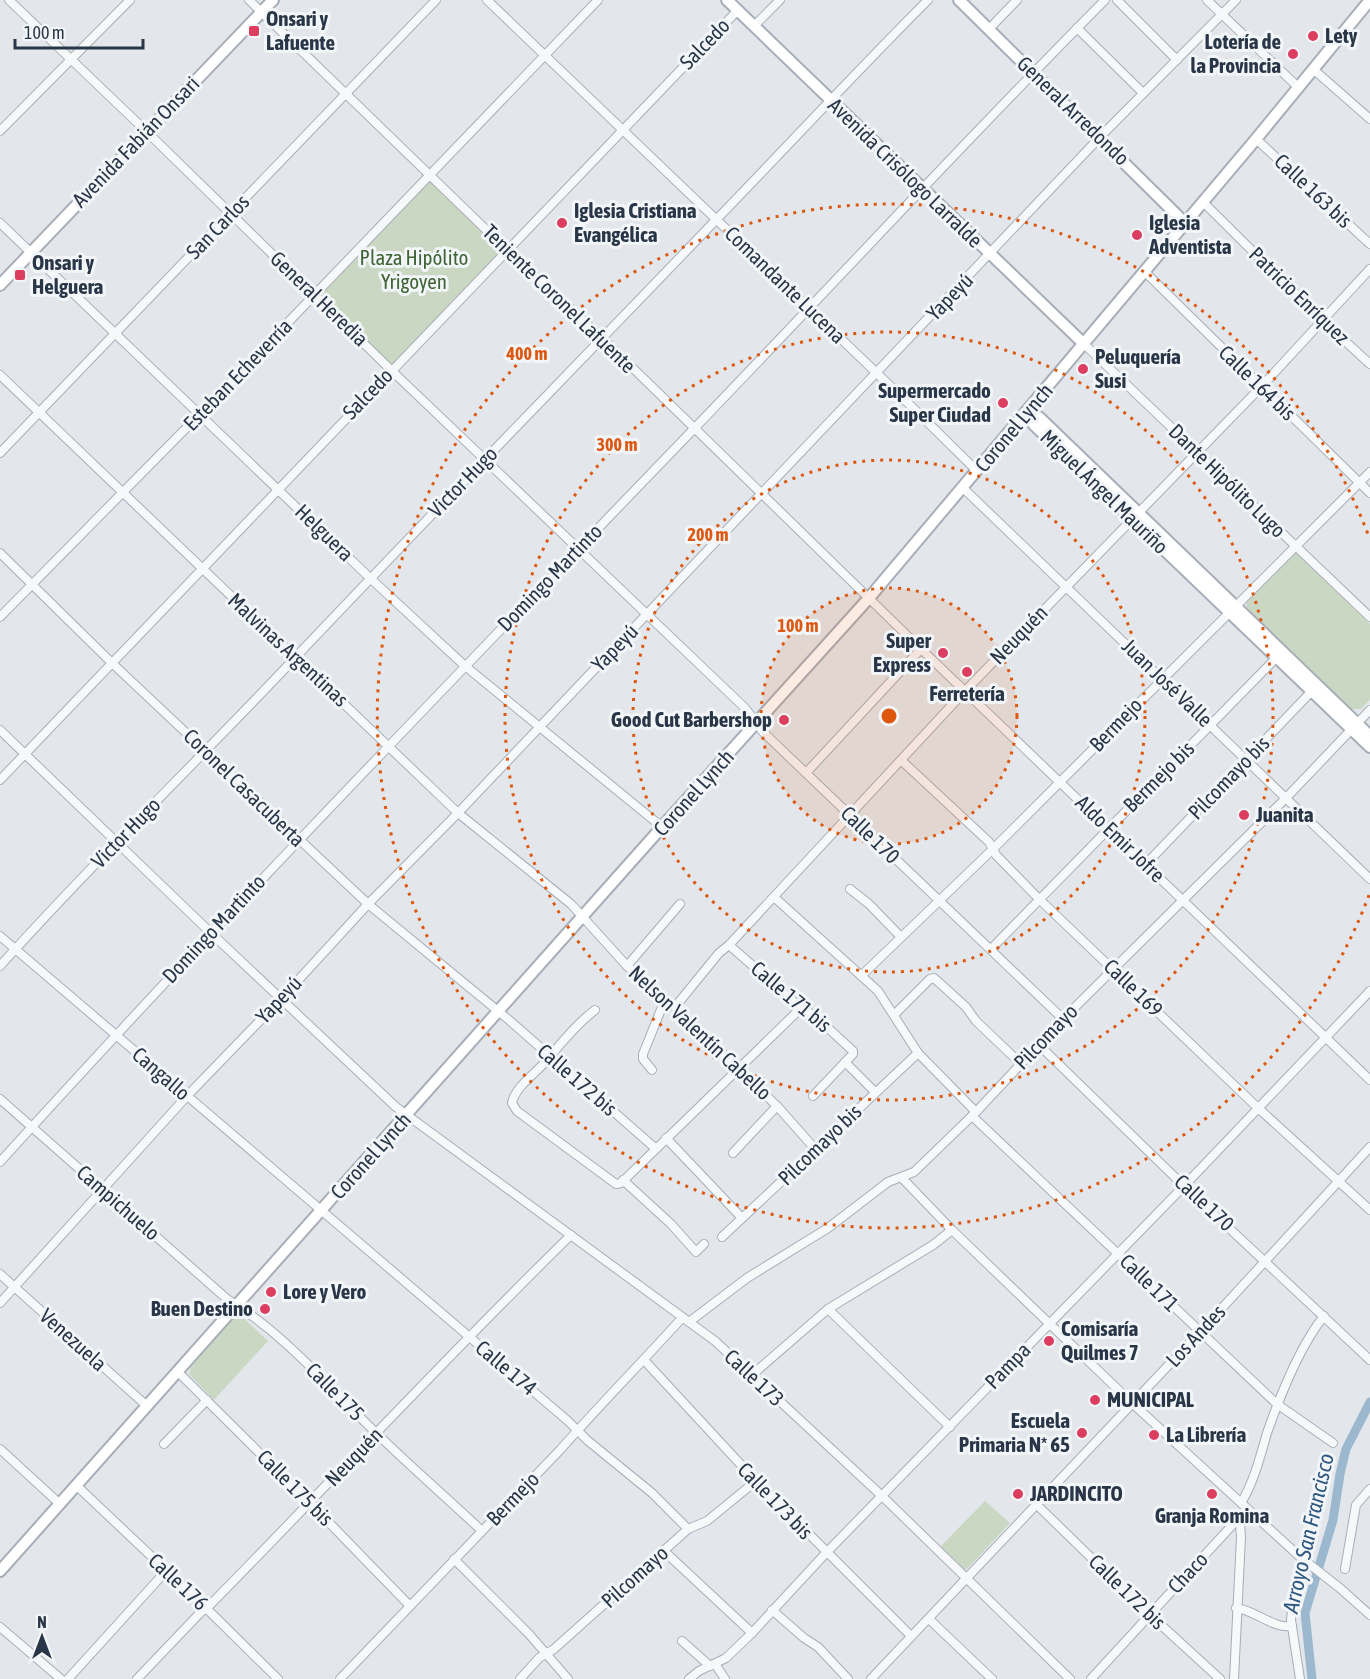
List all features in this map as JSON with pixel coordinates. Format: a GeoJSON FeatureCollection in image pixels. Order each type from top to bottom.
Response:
{"type":"FeatureCollection","features":[{"type":"Feature","properties":{"kind":"main road","name":"Avenida Fabián Onsari"},"geometry":{"type":"LineString","coordinates":[[0,285],[273,0]]}},
{"type":"Feature","properties":{"kind":"main road","name":"Avenida Crisólogo Larralde"},"geometry":{"type":"LineString","coordinates":[[727,0],[1084,344]]}},
{"type":"Feature","properties":{"kind":"main road","name":"General Arredondo"},"geometry":{"type":"LineString","coordinates":[[959,0],[1185,223]]}},
{"type":"Feature","properties":{"kind":"main road","name":"Coronel Lynch"},"geometry":{"type":"LineString","coordinates":[[0,1571],[322,1212],[662,827],[869,598],[1299,88],[1370,0]]}},
{"type":"Feature","properties":{"kind":"main road","name":"Miguel Ángel Mauriño"},"geometry":{"type":"LineString","coordinates":[[1027,411],[1034,425],[1135,515],[1355,727],[1370,747]]}},
{"type":"Feature","properties":{"kind":"main road","name":"Miguel Ángel Mauriño"},"geometry":{"type":"LineString","coordinates":[[1233,610],[1312,691],[1355,727],[1370,736]]}},
{"type":"Feature","properties":{"kind":"street","name":"General Heredia"},"geometry":{"type":"LineString","coordinates":[[9,0],[745,708],[757,724]]}},
{"type":"Feature","properties":{"kind":"street"},"geometry":{"type":"LineString","coordinates":[[0,131],[130,0]]}},
{"type":"Feature","properties":{"kind":"street","name":"Teniente Coronel Lafuente"},"geometry":{"type":"LineString","coordinates":[[249,0],[869,598]]}},
{"type":"Feature","properties":{"kind":"street","name":"San Carlos"},"geometry":{"type":"LineString","coordinates":[[0,453],[436,0]]}},
{"type":"Feature","properties":{"kind":"street","name":"Comandante Lucena"},"geometry":{"type":"LineString","coordinates":[[487,0],[977,471]]}},
{"type":"Feature","properties":{"kind":"street","name":"Esteban Echeverría"},"geometry":{"type":"LineString","coordinates":[[0,617],[199,415],[598,0]]}},
{"type":"Feature","properties":{"kind":"street","name":"Salcedo"},"geometry":{"type":"LineString","coordinates":[[754,26],[780,0]]}},
{"type":"Feature","properties":{"kind":"street","name":"Victor Hugo"},"geometry":{"type":"LineString","coordinates":[[0,966],[717,219],[829,99],[928,0]]}},
{"type":"Feature","properties":{"kind":"street"},"geometry":{"type":"LineString","coordinates":[[988,29],[1017,0]]}},
{"type":"Feature","properties":{"kind":"street","name":"Domingo Martinto"},"geometry":{"type":"LineString","coordinates":[[0,1162],[115,1034],[298,840],[1105,0]]}},
{"type":"Feature","properties":{"kind":"street"},"geometry":{"type":"LineString","coordinates":[[1117,0],[1177,60]]}},
{"type":"Feature","properties":{"kind":"street"},"geometry":{"type":"LineString","coordinates":[[1207,0],[1299,88]]}},
{"type":"Feature","properties":{"kind":"street","name":"Yapeyú"},"geometry":{"type":"LineString","coordinates":[[0,1303],[187,1096],[281,999],[368,904],[878,374],[1100,137],[1236,0]]}},
{"type":"Feature","properties":{"kind":"street","name":"Salcedo"},"geometry":{"type":"LineString","coordinates":[[0,780],[738,10]]}},
{"type":"Feature","properties":{"kind":"street"},"geometry":{"type":"LineString","coordinates":[[1077,28],[1143,93]]}},
{"type":"Feature","properties":{"kind":"street"},"geometry":{"type":"LineString","coordinates":[[1313,69],[1370,120]]}},
{"type":"Feature","properties":{"kind":"street","name":"Calle 163 bis"},"geometry":{"type":"LineString","coordinates":[[1256,139],[1370,244]]}},
{"type":"Feature","properties":{"kind":"street","name":"Patricio Enríquez"},"geometry":{"type":"LineString","coordinates":[[1203,202],[1322,320],[1370,364]]}},
{"type":"Feature","properties":{"kind":"street","name":"Helguera"},"geometry":{"type":"LineString","coordinates":[[0,224],[465,666],[662,827]]}},
{"type":"Feature","properties":{"kind":"street","name":"Neuquén"},"geometry":{"type":"LineString","coordinates":[[675,1007],[719,953],[729,945],[965,691],[1261,387],[1370,269]]}},
{"type":"Feature","properties":{"kind":"street","name":"Calle 164 bis"},"geometry":{"type":"LineString","coordinates":[[1144,272],[1370,493]]}},
{"type":"Feature","properties":{"kind":"street","name":"Dante Hipólito Lugo"},"geometry":{"type":"LineString","coordinates":[[1084,344],[1370,617]]}},
{"type":"Feature","properties":{"kind":"street","name":"Malvinas Argentinas"},"geometry":{"type":"LineString","coordinates":[[0,375],[458,813],[571,904],[583,917]]}},
{"type":"Feature","properties":{"kind":"street","name":"Bermejo"},"geometry":{"type":"LineString","coordinates":[[861,976],[1061,782],[1162,678],[1370,472]]}},
{"type":"Feature","properties":{"kind":"street","name":"Juan José Valle"},"geometry":{"type":"LineString","coordinates":[[963,488],[1370,879]]}},
{"type":"Feature","properties":{"kind":"street","name":"Coronel Casacuberta"},"geometry":{"type":"LineString","coordinates":[[0,554],[298,840],[368,904],[498,1012]]}},
{"type":"Feature","properties":{"kind":"street","name":"Aldo Emir Jofre"},"geometry":{"type":"LineString","coordinates":[[869,598],[1370,1080]]}},
{"type":"Feature","properties":{"kind":"street"},"geometry":{"type":"LineString","coordinates":[[806,772],[921,649]]}},
{"type":"Feature","properties":{"kind":"street","name":"Bermejo bis"},"geometry":{"type":"LineString","coordinates":[[991,949],[1277,657]]}},
{"type":"Feature","properties":{"kind":"street","name":"Pilcomayo bis"},"geometry":{"type":"LineString","coordinates":[[1146,864],[1312,691]]}},
{"type":"Feature","properties":{"kind":"street","name":"Pilcomayo"},"geometry":{"type":"LineString","coordinates":[[686,1320],[747,1278],[828,1228],[888,1182],[914,1172],[974,1114],[1063,1019],[1286,798],[1370,710]]}},
{"type":"Feature","properties":{"kind":"street","name":"Calle 170"},"geometry":{"type":"LineString","coordinates":[[757,724],[1063,1019]]}},
{"type":"Feature","properties":{"kind":"street","name":"Calle 173"},"geometry":{"type":"LineString","coordinates":[[0,730],[396,1107],[715,1341],[882,1496],[1070,1679]]}},
{"type":"Feature","properties":{"kind":"street","name":"Calle 169"},"geometry":{"type":"LineString","coordinates":[[901,760],[989,842],[996,855],[1039,899],[1257,1107],[1370,1210]]}},
{"type":"Feature","properties":{"kind":"street"},"geometry":{"type":"LineString","coordinates":[[850,889],[869,904],[901,937]]}},
{"type":"Feature","properties":{"kind":"street","name":"Calle 171"},"geometry":{"type":"LineString","coordinates":[[774,897],[878,991],[918,1053],[974,1114],[1277,1404],[1333,1443]]}},
{"type":"Feature","properties":{"kind":"street"},"geometry":{"type":"LineString","coordinates":[[627,966],[680,904]]}},
{"type":"Feature","properties":{"kind":"street","name":"Nelson Valentín Cabello"},"geometry":{"type":"LineString","coordinates":[[583,917],[627,966],[675,1007],[738,1068],[777,1106],[816,1150]]}},
{"type":"Feature","properties":{"kind":"street","name":"Cangallo"},"geometry":{"type":"LineString","coordinates":[[0,936],[322,1212]]}},
{"type":"Feature","properties":{"kind":"street","name":"Calle 171 bis"},"geometry":{"type":"LineString","coordinates":[[729,945],[853,1050],[845,1062]]}},
{"type":"Feature","properties":{"kind":"street"},"geometry":{"type":"LineString","coordinates":[[894,1015],[930,979],[934,978],[959,1000],[976,1021],[1021,1064]]}},
{"type":"Feature","properties":{"kind":"street","name":"Pampa"},"geometry":{"type":"LineString","coordinates":[[689,1679],[699,1671],[726,1658],[752,1633],[1370,991]]}},
{"type":"Feature","properties":{"kind":"street"},"geometry":{"type":"LineString","coordinates":[[652,1070],[643,1059],[643,1054],[666,1001]]}},
{"type":"Feature","properties":{"kind":"street"},"geometry":{"type":"LineString","coordinates":[[620,1182],[801,1008]]}},
{"type":"Feature","properties":{"kind":"street"},"geometry":{"type":"LineString","coordinates":[[595,1010],[582,1021],[516,1093],[512,1103],[517,1111],[620,1182],[671,1224],[696,1252],[704,1244]]}},
{"type":"Feature","properties":{"kind":"street","name":"Calle 172 bis"},"geometry":{"type":"LineString","coordinates":[[498,1012],[656,1148]]}},
{"type":"Feature","properties":{"kind":"street","name":"Calle 170"},"geometry":{"type":"LineString","coordinates":[[1039,1045],[1184,1186],[1370,1360]]}},
{"type":"Feature","properties":{"kind":"street","name":"Pilcomayo bis"},"geometry":{"type":"LineString","coordinates":[[722,1237],[918,1053]]}},
{"type":"Feature","properties":{"kind":"street"},"geometry":{"type":"LineString","coordinates":[[813,1096],[845,1062],[875,1092]]}},
{"type":"Feature","properties":{"kind":"street","name":"Campichuelo"},"geometry":{"type":"LineString","coordinates":[[0,1099],[227,1299],[237,1305]]}},
{"type":"Feature","properties":{"kind":"street"},"geometry":{"type":"LineString","coordinates":[[734,1153],[777,1106]]}},
{"type":"Feature","properties":{"kind":"street"},"geometry":{"type":"LineString","coordinates":[[666,1138],[742,1218]]}},
{"type":"Feature","properties":{"kind":"street","name":"Los Andes"},"geometry":{"type":"LineString","coordinates":[[871,1679],[1200,1332],[1370,1147]]}},
{"type":"Feature","properties":{"kind":"street"},"geometry":{"type":"LineString","coordinates":[[902,1178],[952,1230],[1132,1403],[1306,1562],[1370,1615]]}},
{"type":"Feature","properties":{"kind":"street","name":"Calle 174"},"geometry":{"type":"LineString","coordinates":[[322,1212],[652,1493],[688,1529]]}},
{"type":"Feature","properties":{"kind":"street"},"geometry":{"type":"LineString","coordinates":[[752,1375],[828,1309],[933,1245],[952,1230]]}},
{"type":"Feature","properties":{"kind":"street","name":"Neuquén"},"geometry":{"type":"LineString","coordinates":[[137,1679],[571,1235]]}},
{"type":"Feature","properties":{"kind":"street","name":"Venezuela"},"geometry":{"type":"LineString","coordinates":[[0,1274],[147,1406]]}},
{"type":"Feature","properties":{"kind":"street","name":"Calle 175"},"geometry":{"type":"LineString","coordinates":[[237,1305],[272,1331],[377,1434],[482,1531]]}},
{"type":"Feature","properties":{"kind":"street"},"geometry":{"type":"LineString","coordinates":[[828,1309],[950,1427]]}},
{"type":"Feature","properties":{"kind":"street"},"geometry":{"type":"LineString","coordinates":[[1241,1503],[1252,1481],[1277,1404],[1313,1329],[1324,1316]]}},
{"type":"Feature","properties":{"kind":"street","name":"Bermejo"},"geometry":{"type":"LineString","coordinates":[[340,1679],[644,1360],[686,1320]]}},
{"type":"Feature","properties":{"kind":"street","name":"Calle 173 bis"},"geometry":{"type":"LineString","coordinates":[[644,1360],[826,1554],[911,1636]]}},
{"type":"Feature","properties":{"kind":"street","name":"Calle 175 bis"},"geometry":{"type":"LineString","coordinates":[[178,1372],[410,1606]]}},
{"type":"Feature","properties":{"kind":"street"},"geometry":{"type":"LineString","coordinates":[[164,1444],[207,1400]]}},
{"type":"Feature","properties":{"kind":"street"},"geometry":{"type":"LineString","coordinates":[[0,1449],[60,1504]]}},
{"type":"Feature","properties":{"kind":"street","name":"Pilcomayo"},"geometry":{"type":"LineString","coordinates":[[520,1679],[544,1653],[554,1649],[688,1529],[707,1521],[756,1481]]}},
{"type":"Feature","properties":{"kind":"street","name":"Calle 176"},"geometry":{"type":"LineString","coordinates":[[76,1486],[278,1679]]}},
{"type":"Feature","properties":{"kind":"street"},"geometry":{"type":"LineString","coordinates":[[1346,1569],[1356,1505],[1370,1490]]}},
{"type":"Feature","properties":{"kind":"street","name":"Calle 172 bis"},"geometry":{"type":"LineString","coordinates":[[1036,1504],[1149,1614],[1220,1679]]}},
{"type":"Feature","properties":{"kind":"street","name":"Chaco"},"geometry":{"type":"LineString","coordinates":[[1091,1679],[1247,1509]]}},
{"type":"Feature","properties":{"kind":"street","name":"Chaco"},"geometry":{"type":"LineString","coordinates":[[1234,1679],[1241,1537],[1240,1524],[1237,1520]]}},
{"type":"Feature","properties":{"kind":"street"},"geometry":{"type":"LineString","coordinates":[[664,1551],[752,1633]]}},
{"type":"Feature","properties":{"kind":"street"},"geometry":{"type":"LineString","coordinates":[[454,1559],[529,1634],[568,1679]]}},
{"type":"Feature","properties":{"kind":"street"},"geometry":{"type":"LineString","coordinates":[[68,1679],[166,1571]]}},
{"type":"Feature","properties":{"kind":"street"},"geometry":{"type":"LineString","coordinates":[[1294,1588],[1292,1626],[1300,1679]]}},
{"type":"Feature","properties":{"kind":"street"},"geometry":{"type":"LineString","coordinates":[[1236,1608],[1250,1610],[1283,1626],[1292,1626]]}},
{"type":"Feature","properties":{"kind":"street"},"geometry":{"type":"LineString","coordinates":[[772,1610],[818,1647],[848,1679]]}},
{"type":"Feature","properties":{"kind":"street"},"geometry":{"type":"LineString","coordinates":[[928,1619],[992,1679]]}},
{"type":"Feature","properties":{"kind":"street"},"geometry":{"type":"LineString","coordinates":[[0,1626],[61,1679]]}},
{"type":"Feature","properties":{"kind":"street"},"geometry":{"type":"LineString","coordinates":[[682,1641],[713,1665],[725,1679]]}},
{"type":"Feature","properties":{"kind":"green space","name":"Plaza Hipólito Yrigoyen"},"geometry":{"type":"Polygon","coordinates":[[[430,175],[508,251],[391,370],[315,295],[430,175]]]}},
{"type":"Feature","properties":{"kind":"green space"},"geometry":{"type":"Polygon","coordinates":[[[1299,553],[1370,624],[1370,700],[1361,709],[1349,709],[1247,609],[1248,600],[1292,554],[1299,553]]]}},
{"type":"Feature","properties":{"kind":"green space"},"geometry":{"type":"Polygon","coordinates":[[[238,1313],[268,1341],[214,1400],[189,1374],[191,1367],[238,1313]]]}},
{"type":"Feature","properties":{"kind":"green space"},"geometry":{"type":"Polygon","coordinates":[[[985,1501],[1010,1523],[965,1571],[940,1547],[985,1501]]]}},
{"type":"Feature","properties":{"kind":"waterway","name":"Arroyo San Francisco"},"geometry":{"type":"LineString","coordinates":[[1312,1679],[1305,1613],[1333,1520],[1346,1449],[1370,1402]]}},
{"type":"Feature","properties":{"kind":"place","name":"Onsari y Lafuente"},"geometry":{"type":"Point","coordinates":[254,31]}},
{"type":"Feature","properties":{"kind":"place","name":"Lety"},"geometry":{"type":"Point","coordinates":[1313,36]}},
{"type":"Feature","properties":{"kind":"place","name":"Lotería de la Provincia"},"geometry":{"type":"Point","coordinates":[1293,54]}},
{"type":"Feature","properties":{"kind":"place","name":"Iglesia Cristiana Evangélica"},"geometry":{"type":"Point","coordinates":[562,223]}},
{"type":"Feature","properties":{"kind":"place","name":"Iglesia Adventista"},"geometry":{"type":"Point","coordinates":[1137,235]}},
{"type":"Feature","properties":{"kind":"place","name":"Onsari y Helguera"},"geometry":{"type":"Point","coordinates":[20,275]}},
{"type":"Feature","properties":{"kind":"place","name":"Peluquería Susi"},"geometry":{"type":"Point","coordinates":[1083,369]}},
{"type":"Feature","properties":{"kind":"place","name":"Supermercado Super Ciudad"},"geometry":{"type":"Point","coordinates":[1003,403]}},
{"type":"Feature","properties":{"kind":"place","name":"Super Express"},"geometry":{"type":"Point","coordinates":[943,653]}},
{"type":"Feature","properties":{"kind":"place","name":"Ferretería"},"geometry":{"type":"Point","coordinates":[967,672]}},
{"type":"Feature","properties":{"kind":"place","name":"Good Cut Barbershop"},"geometry":{"type":"Point","coordinates":[784,720]}},
{"type":"Feature","properties":{"kind":"place","name":"Juanita"},"geometry":{"type":"Point","coordinates":[1244,815]}},
{"type":"Feature","properties":{"kind":"place","name":"Lore y Vero"},"geometry":{"type":"Point","coordinates":[271,1292]}},
{"type":"Feature","properties":{"kind":"place","name":"Buen Destino"},"geometry":{"type":"Point","coordinates":[265,1309]}},
{"type":"Feature","properties":{"kind":"place","name":"Comisaría Quilmes 7"},"geometry":{"type":"Point","coordinates":[1049,1341]}},
{"type":"Feature","properties":{"kind":"place","name":"MUNICIPAL"},"geometry":{"type":"Point","coordinates":[1095,1400]}},
{"type":"Feature","properties":{"kind":"place","name":"Escuela Primaria N* 65"},"geometry":{"type":"Point","coordinates":[1082,1433]}},
{"type":"Feature","properties":{"kind":"place","name":"La Librería"},"geometry":{"type":"Point","coordinates":[1154,1435]}},
{"type":"Feature","properties":{"kind":"place","name":"JARDINCITO"},"geometry":{"type":"Point","coordinates":[1018,1494]}},
{"type":"Feature","properties":{"kind":"place","name":"Granja Romina"},"geometry":{"type":"Point","coordinates":[1212,1494]}}]}
